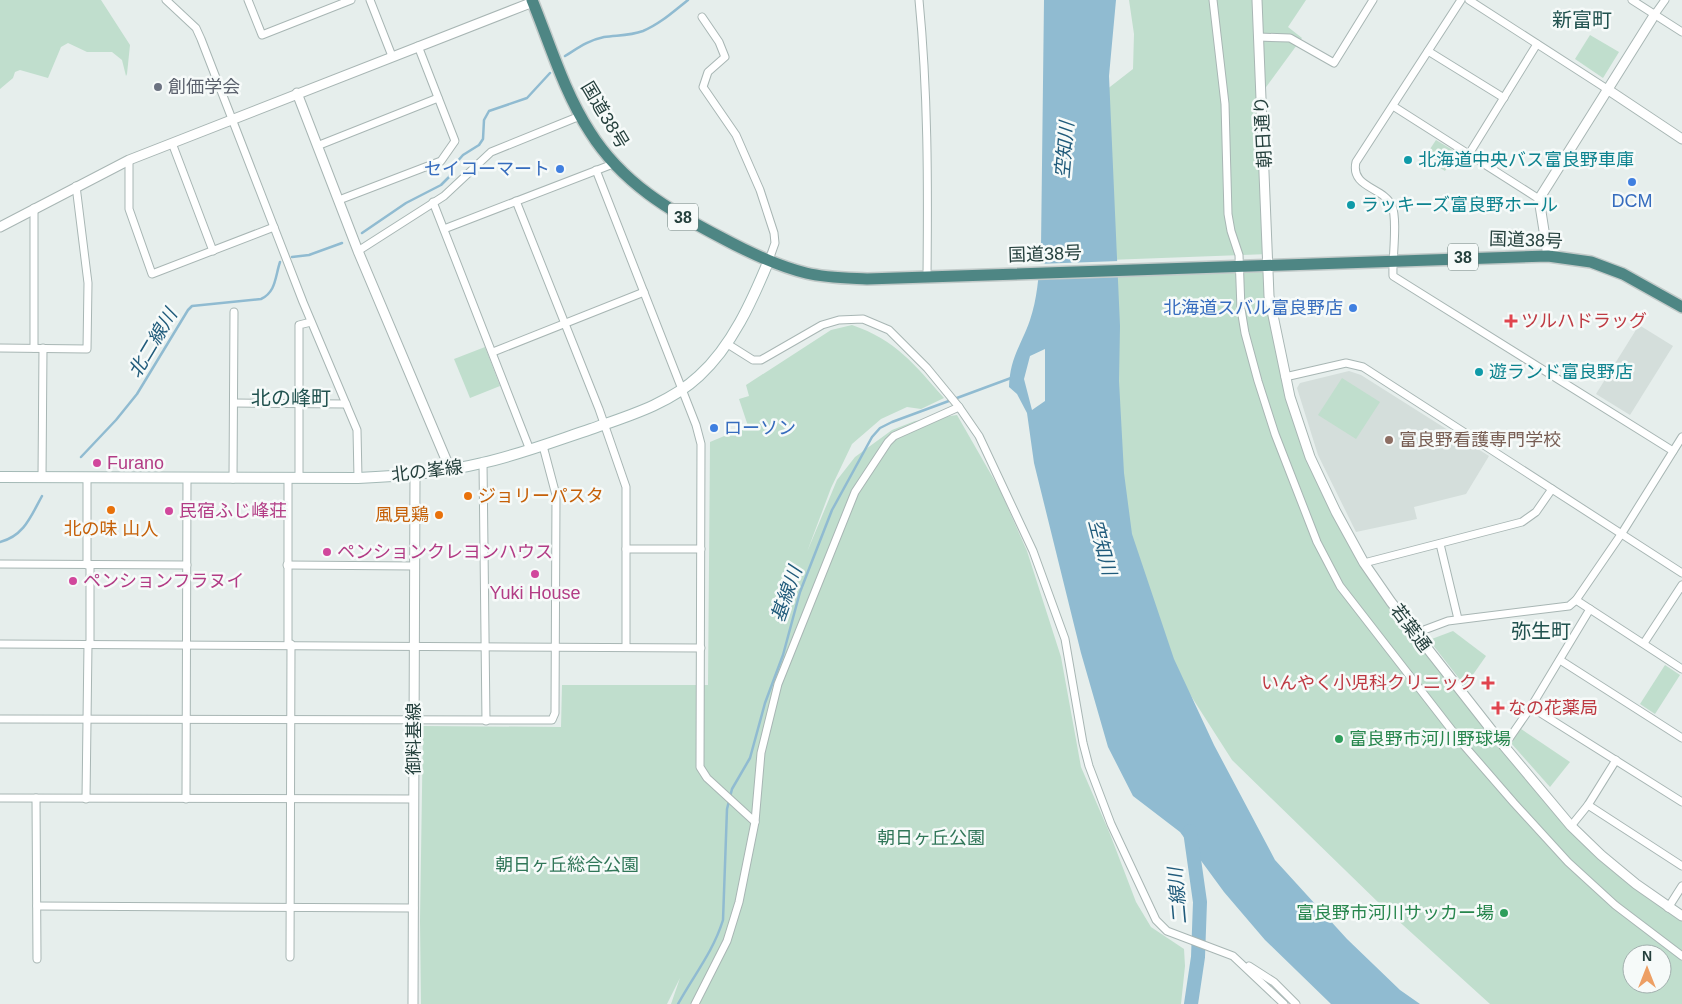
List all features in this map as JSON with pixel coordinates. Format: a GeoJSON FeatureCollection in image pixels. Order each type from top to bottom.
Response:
{"type":"FeatureCollection","features":[{"type":"Feature","properties":{"kind":"highway","name":"国道38号"},"geometry":{"type":"LineString","coordinates":[[532,1],[580,116],[613,164],[630,181],[668,208],[769,260],[806,273],[835,278],[867,279],[927,275],[1548,256],[1591,262],[1623,274],[1682,307]]}},
{"type":"Feature","properties":{"kind":"main road","name":"北の峯線"},"geometry":{"type":"LineString","coordinates":[[0,477],[358,478],[414,475],[450,470],[530,450],[604,425],[659,403],[682,389],[707,368],[726,343],[744,315],[769,260]]}},
{"type":"Feature","properties":{"kind":"street"},"geometry":{"type":"LineString","coordinates":[[166,0],[196,28],[311,322],[357,430],[358,478]]}},
{"type":"Feature","properties":{"kind":"street"},"geometry":{"type":"LineString","coordinates":[[248,0],[262,35],[351,0]]}},
{"type":"Feature","properties":{"kind":"street"},"geometry":{"type":"LineString","coordinates":[[370,0],[392,56]]}},
{"type":"Feature","properties":{"kind":"street"},"geometry":{"type":"LineString","coordinates":[[919,0],[927,98],[929,190],[927,275]]}},
{"type":"Feature","properties":{"kind":"street"},"geometry":{"type":"LineString","coordinates":[[1213,0],[1225,104],[1228,214],[1230,231],[1239,255],[1236,265],[1244,333],[1275,434],[1317,542],[1340,586],[1461,742],[1550,842],[1614,904],[1682,956]]}},
{"type":"Feature","properties":{"kind":"street","name":"朝日通り"},"geometry":{"type":"LineString","coordinates":[[1257,0],[1269,264]]}},
{"type":"Feature","properties":{"kind":"street"},"geometry":{"type":"LineString","coordinates":[[1258,36],[1290,38],[1334,63],[1372,0]]}},
{"type":"Feature","properties":{"kind":"street"},"geometry":{"type":"LineString","coordinates":[[1460,0],[1355,167],[1360,181],[1385,197],[1392,205],[1394,216],[1392,276],[1673,452]]}},
{"type":"Feature","properties":{"kind":"street"},"geometry":{"type":"LineString","coordinates":[[1469,0],[1607,88],[1682,139]]}},
{"type":"Feature","properties":{"kind":"street"},"geometry":{"type":"LineString","coordinates":[[1632,0],[1682,32]]}},
{"type":"Feature","properties":{"kind":"street"},"geometry":{"type":"LineString","coordinates":[[1548,256],[1539,199],[1664,0]]}},
{"type":"Feature","properties":{"kind":"street"},"geometry":{"type":"LineString","coordinates":[[0,227],[129,160],[532,1]]}},
{"type":"Feature","properties":{"kind":"street"},"geometry":{"type":"LineString","coordinates":[[702,17],[719,42],[725,57],[708,72],[703,87],[736,135],[760,190],[774,233],[775,243],[769,260]]}},
{"type":"Feature","properties":{"kind":"street"},"geometry":{"type":"LineString","coordinates":[[1469,154],[1538,44]]}},
{"type":"Feature","properties":{"kind":"street"},"geometry":{"type":"LineString","coordinates":[[339,200],[441,162],[455,141],[418,46]]}},
{"type":"Feature","properties":{"kind":"street"},"geometry":{"type":"LineString","coordinates":[[1428,51],[1504,98]]}},
{"type":"Feature","properties":{"kind":"street"},"geometry":{"type":"LineString","coordinates":[[297,93],[358,251],[450,470]]}},
{"type":"Feature","properties":{"kind":"street"},"geometry":{"type":"LineString","coordinates":[[317,146],[438,98]]}},
{"type":"Feature","properties":{"kind":"street"},"geometry":{"type":"LineString","coordinates":[[1393,106],[1539,199]]}},
{"type":"Feature","properties":{"kind":"street"},"geometry":{"type":"LineString","coordinates":[[358,251],[456,186],[491,152],[580,116]]}},
{"type":"Feature","properties":{"kind":"street"},"geometry":{"type":"LineString","coordinates":[[172,143],[213,251]]}},
{"type":"Feature","properties":{"kind":"street"},"geometry":{"type":"LineString","coordinates":[[129,160],[128,209],[152,274],[274,227]]}},
{"type":"Feature","properties":{"kind":"street"},"geometry":{"type":"LineString","coordinates":[[444,230],[613,164]]}},
{"type":"Feature","properties":{"kind":"street"},"geometry":{"type":"LineString","coordinates":[[596,170],[696,425],[701,444],[700,767],[707,778],[755,822]]}},
{"type":"Feature","properties":{"kind":"street"},"geometry":{"type":"LineString","coordinates":[[0,348],[87,349],[88,282],[76,186]]}},
{"type":"Feature","properties":{"kind":"street"},"geometry":{"type":"LineString","coordinates":[[433,202],[530,450]]}},
{"type":"Feature","properties":{"kind":"street"},"geometry":{"type":"LineString","coordinates":[[516,202],[566,323],[626,487],[626,647]]}},
{"type":"Feature","properties":{"kind":"street"},"geometry":{"type":"LineString","coordinates":[[34,208],[34,348]]}},
{"type":"Feature","properties":{"kind":"street","name":"若葉通"},"geometry":{"type":"LineString","coordinates":[[1269,264],[1269,296],[1272,319],[1285,376],[1310,457],[1336,512],[1364,563],[1436,661],[1571,826],[1601,855],[1668,908],[1682,916]]}},
{"type":"Feature","properties":{"kind":"street"},"geometry":{"type":"LineString","coordinates":[[493,352],[644,292]]}},
{"type":"Feature","properties":{"kind":"street"},"geometry":{"type":"LineString","coordinates":[[234,312],[234,478]]}},
{"type":"Feature","properties":{"kind":"street"},"geometry":{"type":"LineString","coordinates":[[726,343],[753,360],[761,360],[822,325],[839,320],[864,319],[889,330],[927,368],[979,436],[1033,550],[1065,639],[1083,743],[1112,824],[1156,920],[1167,931],[1233,956],[1244,964],[1284,1004]]}},
{"type":"Feature","properties":{"kind":"street"},"geometry":{"type":"LineString","coordinates":[[299,478],[300,325],[311,322]]}},
{"type":"Feature","properties":{"kind":"street"},"geometry":{"type":"LineString","coordinates":[[42,477],[44,348]]}},
{"type":"Feature","properties":{"kind":"street"},"geometry":{"type":"LineString","coordinates":[[1285,376],[1346,363],[1363,367],[1682,573]]}},
{"type":"Feature","properties":{"kind":"street"},"geometry":{"type":"LineString","coordinates":[[234,403],[346,404]]}},
{"type":"Feature","properties":{"kind":"street"},"geometry":{"type":"LineString","coordinates":[[695,1004],[726,941],[739,902],[755,822],[760,753],[778,684],[855,492],[894,436],[958,407]]}},
{"type":"Feature","properties":{"kind":"street"},"geometry":{"type":"LineString","coordinates":[[1416,633],[1458,619],[1569,606],[1576,600],[1622,533],[1682,437]]}},
{"type":"Feature","properties":{"kind":"street"},"geometry":{"type":"LineString","coordinates":[[0,719],[552,720],[555,713],[556,495],[543,446]]}},
{"type":"Feature","properties":{"kind":"street"},"geometry":{"type":"LineString","coordinates":[[483,463],[486,721]]}},
{"type":"Feature","properties":{"kind":"street","name":"御料基線"},"geometry":{"type":"LineString","coordinates":[[413,1004],[414,475]]}},
{"type":"Feature","properties":{"kind":"street"},"geometry":{"type":"LineString","coordinates":[[86,799],[86,719],[89,644],[87,478]]}},
{"type":"Feature","properties":{"kind":"street"},"geometry":{"type":"LineString","coordinates":[[186,799],[187,478]]}},
{"type":"Feature","properties":{"kind":"street"},"geometry":{"type":"LineString","coordinates":[[288,478],[290,957]]}},
{"type":"Feature","properties":{"kind":"street"},"geometry":{"type":"LineString","coordinates":[[1364,563],[1522,522],[1536,512],[1552,489]]}},
{"type":"Feature","properties":{"kind":"street"},"geometry":{"type":"LineString","coordinates":[[1440,544],[1458,619]]}},
{"type":"Feature","properties":{"kind":"street"},"geometry":{"type":"LineString","coordinates":[[626,549],[701,550]]}},
{"type":"Feature","properties":{"kind":"street"},"geometry":{"type":"LineString","coordinates":[[0,564],[186,565]]}},
{"type":"Feature","properties":{"kind":"street"},"geometry":{"type":"LineString","coordinates":[[288,565],[415,566]]}},
{"type":"Feature","properties":{"kind":"street"},"geometry":{"type":"LineString","coordinates":[[1644,644],[1682,585]]}},
{"type":"Feature","properties":{"kind":"street"},"geometry":{"type":"LineString","coordinates":[[1576,600],[1682,669]]}},
{"type":"Feature","properties":{"kind":"street"},"geometry":{"type":"LineString","coordinates":[[1504,746],[1531,707],[1590,609]]}},
{"type":"Feature","properties":{"kind":"street"},"geometry":{"type":"LineString","coordinates":[[0,644],[289,644],[701,648]]}},
{"type":"Feature","properties":{"kind":"street"},"geometry":{"type":"LineString","coordinates":[[1560,660],[1682,738]]}},
{"type":"Feature","properties":{"kind":"street"},"geometry":{"type":"LineString","coordinates":[[1531,707],[1682,802]]}},
{"type":"Feature","properties":{"kind":"street"},"geometry":{"type":"LineString","coordinates":[[1571,826],[1588,805],[1616,760]]}},
{"type":"Feature","properties":{"kind":"street"},"geometry":{"type":"LineString","coordinates":[[0,798],[414,800]]}},
{"type":"Feature","properties":{"kind":"street"},"geometry":{"type":"LineString","coordinates":[[36,798],[37,959]]}},
{"type":"Feature","properties":{"kind":"street"},"geometry":{"type":"LineString","coordinates":[[1588,805],[1682,866]]}},
{"type":"Feature","properties":{"kind":"street"},"geometry":{"type":"LineString","coordinates":[[1668,908],[1682,886]]}},
{"type":"Feature","properties":{"kind":"street"},"geometry":{"type":"LineString","coordinates":[[37,906],[414,908]]}},
{"type":"Feature","properties":{"kind":"street"},"geometry":{"type":"LineString","coordinates":[[1244,964],[1259,971],[1274,982],[1296,1004]]}},
{"type":"Feature","properties":{"kind":"shaded area"},"geometry":{"type":"Polygon","coordinates":[[[1639,325],[1673,346],[1630,415],[1596,394],[1639,325]]]}},
{"type":"Feature","properties":{"kind":"shaded area","name":"富良野看護専門学校"},"geometry":{"type":"Polygon","coordinates":[[[1349,371],[1361,375],[1489,456],[1466,494],[1414,507],[1417,519],[1356,532],[1318,455],[1297,388],[1300,383],[1349,371]]]}},
{"type":"Feature","properties":{"kind":"green space"},"geometry":{"type":"Polygon","coordinates":[[[0,0],[101,0],[130,45],[126,76],[122,60],[112,52],[87,52],[68,43],[61,47],[48,78],[20,70],[15,72],[13,78],[0,89],[0,0]]]}},
{"type":"Feature","properties":{"kind":"green space"},"geometry":{"type":"Polygon","coordinates":[[[1129,0],[1306,0],[1288,27],[1302,38],[1261,94],[1269,254],[1108,260],[1106,90],[1133,69],[1134,34],[1129,0]]]}},
{"type":"Feature","properties":{"kind":"green space"},"geometry":{"type":"Polygon","coordinates":[[[1590,35],[1619,52],[1603,78],[1575,59],[1590,35]]]}},
{"type":"Feature","properties":{"kind":"green space"},"geometry":{"type":"Polygon","coordinates":[[[1436,140],[1456,152],[1445,171],[1424,158],[1436,140]]]}},
{"type":"Feature","properties":{"kind":"green space"},"geometry":{"type":"Polygon","coordinates":[[[1269,270],[1269,296],[1299,427],[1364,563],[1571,826],[1682,916],[1682,1004],[1490,1004],[1382,906],[1232,760],[1168,660],[1120,503],[1109,275],[1269,270]]]}},
{"type":"Feature","properties":{"kind":"green space"},"geometry":{"type":"Polygon","coordinates":[[[852,325],[881,338],[893,346],[913,364],[944,398],[921,409],[907,407],[881,419],[852,444],[831,488],[807,552],[837,480],[855,457],[892,430],[915,421],[957,415],[1000,490],[1027,551],[1061,657],[1081,767],[1110,834],[1136,902],[1151,927],[1184,949],[1185,966],[1181,1004],[671,1004],[680,978],[667,1004],[421,1004],[420,921],[423,726],[561,727],[562,685],[708,685],[710,442],[748,426],[739,399],[749,396],[746,385],[831,330],[852,325]]]}},
{"type":"Feature","properties":{"kind":"green space"},"geometry":{"type":"Polygon","coordinates":[[[485,347],[500,386],[470,398],[454,359],[485,347]]]}},
{"type":"Feature","properties":{"kind":"green space"},"geometry":{"type":"Polygon","coordinates":[[[1342,378],[1380,402],[1356,439],[1318,415],[1342,378]]]}},
{"type":"Feature","properties":{"kind":"green space"},"geometry":{"type":"Polygon","coordinates":[[[1453,631],[1486,656],[1465,686],[1429,640],[1453,631]]]}},
{"type":"Feature","properties":{"kind":"green space"},"geometry":{"type":"Polygon","coordinates":[[[1665,665],[1680,675],[1655,714],[1640,704],[1665,665]]]}},
{"type":"Feature","properties":{"kind":"green space"},"geometry":{"type":"Polygon","coordinates":[[[1521,729],[1570,762],[1550,787],[1511,743],[1521,729]]]}},
{"type":"Feature","properties":{"kind":"water","name":"空知川"},"geometry":{"type":"Polygon","coordinates":[[[1044,0],[1116,0],[1109,76],[1120,326],[1119,381],[1124,473],[1132,534],[1174,659],[1214,745],[1275,860],[1347,939],[1400,990],[1420,1004],[1331,1004],[1265,940],[1224,892],[1180,832],[1133,796],[1108,747],[1081,653],[1034,463],[1027,413],[1017,394],[1009,387],[1011,368],[1035,302],[1041,247],[1044,0]],[[1045,349],[1030,356],[1024,379],[1032,410],[1045,401],[1045,349]]]}},
{"type":"Feature","properties":{"kind":"pier"},"geometry":{"type":"Polygon","coordinates":[[[1119,261],[1120,277],[1035,279],[1037,264],[1119,261]]]}},
{"type":"Feature","properties":{"kind":"waterway","name":"北二線川"},"geometry":{"type":"LineString","coordinates":[[565,56],[599,38],[643,31],[661,21],[688,0]]}},
{"type":"Feature","properties":{"kind":"waterway","name":"北二線川"},"geometry":{"type":"LineString","coordinates":[[362,233],[406,203],[441,185],[449,177],[455,164],[463,155],[479,145],[483,139],[484,120],[489,111],[527,98],[550,73]]}},
{"type":"Feature","properties":{"kind":"waterway","name":"北二線川"},"geometry":{"type":"LineString","coordinates":[[292,257],[309,255],[342,243]]}},
{"type":"Feature","properties":{"kind":"waterway","name":"北二線川"},"geometry":{"type":"LineString","coordinates":[[81,457],[116,420],[137,394],[192,306],[261,299],[270,292],[280,262]]}},
{"type":"Feature","properties":{"kind":"waterway","name":"基線川"},"geometry":{"type":"LineString","coordinates":[[678,1004],[709,953],[723,920],[727,809],[732,789],[750,758],[765,703],[783,655],[800,592],[832,510],[872,437],[880,428],[1011,378]]}},
{"type":"Feature","properties":{"kind":"waterway","name":"北二線川"},"geometry":{"type":"LineString","coordinates":[[0,542],[21,530],[42,496]]}},
{"type":"Feature","properties":{"kind":"waterway","name":"二線川"},"geometry":{"type":"LineString","coordinates":[[1190,831],[1200,902],[1198,957],[1191,1004]]}},
{"type":"Feature","properties":{"kind":"place","name":"創価学会"},"geometry":{"type":"Point","coordinates":[158,87]}},
{"type":"Feature","properties":{"kind":"place","name":"北海道中央バス富良野車庫"},"geometry":{"type":"Point","coordinates":[1408,160]}},
{"type":"Feature","properties":{"kind":"place","name":"セイコーマート"},"geometry":{"type":"Point","coordinates":[560,169]}},
{"type":"Feature","properties":{"kind":"place","name":"DCM"},"geometry":{"type":"Point","coordinates":[1632,182]}},
{"type":"Feature","properties":{"kind":"place","name":"ラッキーズ富良野ホール"},"geometry":{"type":"Point","coordinates":[1351,205]}},
{"type":"Feature","properties":{"kind":"place","name":"北海道スバル富良野店"},"geometry":{"type":"Point","coordinates":[1353,308]}},
{"type":"Feature","properties":{"kind":"place","name":"ツルハドラッグ"},"geometry":{"type":"Point","coordinates":[1511,321]}},
{"type":"Feature","properties":{"kind":"place","name":"遊ランド富良野店"},"geometry":{"type":"Point","coordinates":[1479,372]}},
{"type":"Feature","properties":{"kind":"place","name":"ローソン"},"geometry":{"type":"Point","coordinates":[714,428]}},
{"type":"Feature","properties":{"kind":"place","name":"富良野看護専門学校"},"geometry":{"type":"Point","coordinates":[1389,440]}},
{"type":"Feature","properties":{"kind":"place","name":"Furano"},"geometry":{"type":"Point","coordinates":[97,463]}},
{"type":"Feature","properties":{"kind":"place","name":"ジョリーパスタ"},"geometry":{"type":"Point","coordinates":[468,496]}},
{"type":"Feature","properties":{"kind":"place","name":"北の味 山人"},"geometry":{"type":"Point","coordinates":[111,510]}},
{"type":"Feature","properties":{"kind":"place","name":"民宿ふじ峰荘"},"geometry":{"type":"Point","coordinates":[169,511]}},
{"type":"Feature","properties":{"kind":"place","name":"風見鶏"},"geometry":{"type":"Point","coordinates":[439,515]}},
{"type":"Feature","properties":{"kind":"place","name":"ペンションクレヨンハウス"},"geometry":{"type":"Point","coordinates":[327,552]}},
{"type":"Feature","properties":{"kind":"place","name":"Yuki House"},"geometry":{"type":"Point","coordinates":[535,574]}},
{"type":"Feature","properties":{"kind":"place","name":"ペンションフラヌイ"},"geometry":{"type":"Point","coordinates":[73,581]}},
{"type":"Feature","properties":{"kind":"place","name":"いんやく小児科クリニック"},"geometry":{"type":"Point","coordinates":[1488,683]}},
{"type":"Feature","properties":{"kind":"place","name":"なの花薬局"},"geometry":{"type":"Point","coordinates":[1498,708]}},
{"type":"Feature","properties":{"kind":"place","name":"富良野市河川野球場"},"geometry":{"type":"Point","coordinates":[1339,739]}},
{"type":"Feature","properties":{"kind":"place","name":"富良野市河川サッカー場"},"geometry":{"type":"Point","coordinates":[1504,913]}},
{"type":"Feature","properties":{"kind":"district","name":"新富町"},"geometry":{"type":"Point","coordinates":[1582,20]}},
{"type":"Feature","properties":{"kind":"district","name":"北の峰町"},"geometry":{"type":"Point","coordinates":[291,398]}},
{"type":"Feature","properties":{"kind":"district","name":"弥生町"},"geometry":{"type":"Point","coordinates":[1541,631]}},
{"type":"Feature","properties":{"kind":"park label","name":"朝日ヶ丘公園"},"geometry":{"type":"Point","coordinates":[931,838]}},
{"type":"Feature","properties":{"kind":"park label","name":"朝日ヶ丘総合公園"},"geometry":{"type":"Point","coordinates":[567,865]}}]}
